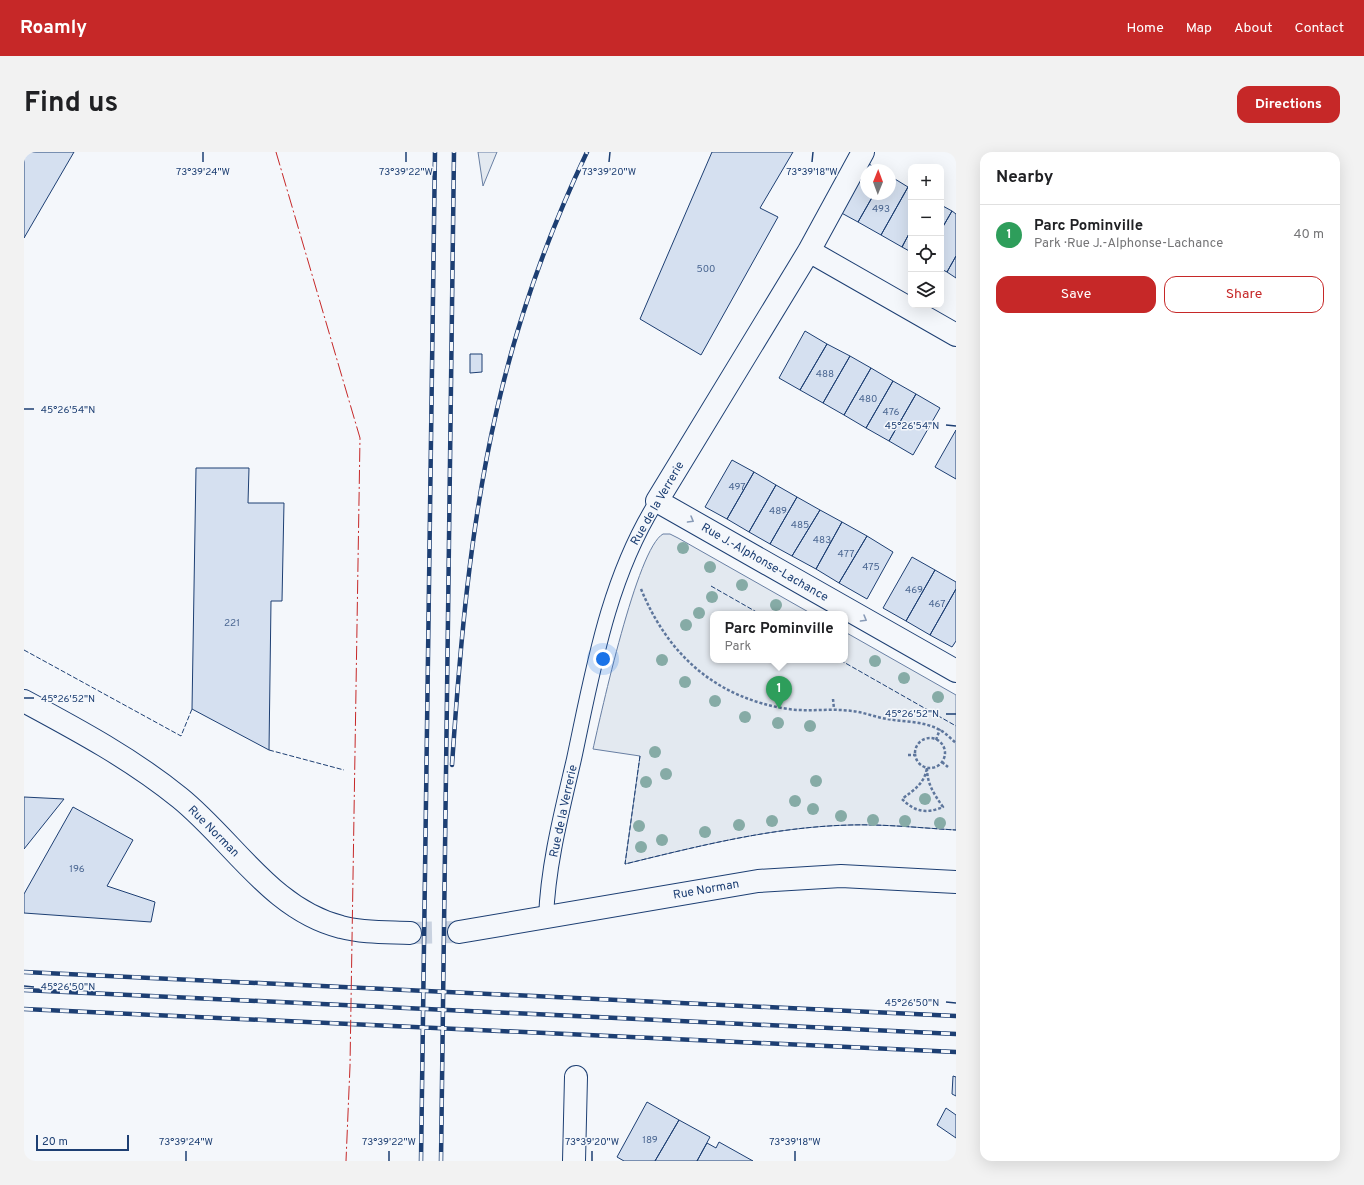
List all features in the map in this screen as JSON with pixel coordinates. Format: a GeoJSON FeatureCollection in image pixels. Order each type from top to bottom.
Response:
{"type":"FeatureCollection","features":[{"type":"Feature","properties":{"kind":"street","name":"Rue de la Verrerie"},"geometry":{"type":"LineString","coordinates":[[657,500],[809,251],[863,152]]}},
{"type":"Feature","properties":{"kind":"street"},"geometry":{"type":"LineString","coordinates":[[809,251],[956,335]]}},
{"type":"Feature","properties":{"kind":"street","name":"Rue J.-Alphonse-Lachance"},"geometry":{"type":"LineString","coordinates":[[657,500],[956,671]]}},
{"type":"Feature","properties":{"kind":"street","name":"Rue Norman"},"geometry":{"type":"LineString","coordinates":[[24,701],[91,737],[160,782],[208,822],[272,888],[287,901],[305,913],[342,928],[410,933]]}},
{"type":"Feature","properties":{"kind":"street","name":"Rue Norman"},"geometry":{"type":"LineString","coordinates":[[459,932],[723,886],[793,878],[841,876],[956,882]]}},
{"type":"Feature","properties":{"kind":"street"},"geometry":{"type":"LineString","coordinates":[[574,1161],[576,1077]]}},
{"type":"Feature","properties":{"kind":"lane","name":"Rue de la Verrerie"},"geometry":{"type":"LineString","coordinates":[[546,918],[547,896],[552,860],[588,686],[601,636],[627,556],[657,500]]}},
{"type":"Feature","properties":{"kind":"path"},"geometry":{"type":"LineString","coordinates":[[640,586],[650,611],[670,642],[681,655],[708,678],[722,687],[757,702],[789,709],[834,709],[854,711],[877,718],[915,723],[940,729],[956,743]]}},
{"type":"Feature","properties":{"kind":"path"},"geometry":{"type":"LineString","coordinates":[[833,699],[834,709]]}},
{"type":"Feature","properties":{"kind":"path"},"geometry":{"type":"LineString","coordinates":[[936,740],[940,729]]}},
{"type":"Feature","properties":{"kind":"path"},"geometry":{"type":"LineString","coordinates":[[927,738],[936,740],[940,743],[944,751],[942,762],[935,767],[927,768],[919,764],[915,755],[915,749],[920,742],[927,738]]}},
{"type":"Feature","properties":{"kind":"path"},"geometry":{"type":"LineString","coordinates":[[908,755],[915,755]]}},
{"type":"Feature","properties":{"kind":"path"},"geometry":{"type":"LineString","coordinates":[[942,762],[948,767]]}},
{"type":"Feature","properties":{"kind":"path"},"geometry":{"type":"LineString","coordinates":[[927,768],[927,777],[931,788],[943,807],[934,811],[922,812],[908,805],[902,799],[922,784],[927,768]]}},
{"type":"Feature","properties":{"kind":"shaded area"},"geometry":{"type":"Polygon","coordinates":[[[478,152],[497,152],[483,186],[478,152]]]}},
{"type":"Feature","properties":{"kind":"shaded area"},"geometry":{"type":"Polygon","coordinates":[[[663,534],[670,534],[807,611],[710,611],[710,663],[848,663],[848,634],[956,695],[956,830],[863,825],[793,829],[736,838],[625,864],[640,756],[593,749],[621,634],[642,569],[653,546],[663,534]]]}},
{"type":"Feature","properties":{"kind":"building"},"geometry":{"type":"Polygon","coordinates":[[[24,152],[74,152],[24,238],[24,152]]]}},
{"type":"Feature","properties":{"kind":"building"},"geometry":{"type":"Polygon","coordinates":[[[712,152],[793,152],[760,208],[778,217],[701,355],[640,319],[712,152]]]}},
{"type":"Feature","properties":{"kind":"building"},"geometry":{"type":"Polygon","coordinates":[[[864,161],[869,164],[862,164],[864,161]]]}},
{"type":"Feature","properties":{"kind":"building"},"geometry":{"type":"Polygon","coordinates":[[[860,168],[860,200],[871,200],[858,222],[836,210],[860,168]]]}},
{"type":"Feature","properties":{"kind":"building"},"geometry":{"type":"Polygon","coordinates":[[[896,180],[908,187],[881,235],[858,222],[871,200],[896,200],[896,180]]]}},
{"type":"Feature","properties":{"kind":"building"},"geometry":{"type":"Polygon","coordinates":[[[908,187],[908,236],[902,247],[881,235],[908,187]]]}},
{"type":"Feature","properties":{"kind":"building"},"geometry":{"type":"Polygon","coordinates":[[[944,207],[952,211],[944,225],[944,207]]]}},
{"type":"Feature","properties":{"kind":"building"},"geometry":{"type":"Polygon","coordinates":[[[952,211],[956,214],[956,256],[947,272],[944,270],[944,225],[952,211]]]}},
{"type":"Feature","properties":{"kind":"building"},"geometry":{"type":"Polygon","coordinates":[[[908,236],[908,250],[902,247],[908,236]]]}},
{"type":"Feature","properties":{"kind":"building"},"geometry":{"type":"Polygon","coordinates":[[[956,256],[956,278],[947,272],[956,256]]]}},
{"type":"Feature","properties":{"kind":"building"},"geometry":{"type":"Polygon","coordinates":[[[805,331],[827,344],[800,390],[779,378],[805,331]]]}},
{"type":"Feature","properties":{"kind":"building"},"geometry":{"type":"Polygon","coordinates":[[[827,344],[850,356],[823,403],[800,390],[827,344]]]}},
{"type":"Feature","properties":{"kind":"building"},"geometry":{"type":"Polygon","coordinates":[[[470,354],[482,354],[482,372],[470,373],[470,354]]]}},
{"type":"Feature","properties":{"kind":"building"},"geometry":{"type":"Polygon","coordinates":[[[850,356],[871,368],[844,415],[823,403],[850,356]]]}},
{"type":"Feature","properties":{"kind":"building"},"geometry":{"type":"Polygon","coordinates":[[[871,368],[893,381],[866,428],[844,415],[871,368]]]}},
{"type":"Feature","properties":{"kind":"building"},"geometry":{"type":"Polygon","coordinates":[[[893,381],[916,394],[889,441],[866,428],[893,381]]]}},
{"type":"Feature","properties":{"kind":"building"},"geometry":{"type":"Polygon","coordinates":[[[916,394],[940,408],[913,455],[889,441],[916,394]]]}},
{"type":"Feature","properties":{"kind":"building"},"geometry":{"type":"Polygon","coordinates":[[[956,430],[956,479],[935,467],[956,430]]]}},
{"type":"Feature","properties":{"kind":"building"},"geometry":{"type":"Polygon","coordinates":[[[732,460],[754,472],[727,519],[705,507],[732,460]]]}},
{"type":"Feature","properties":{"kind":"building"},"geometry":{"type":"Polygon","coordinates":[[[196,468],[249,468],[248,503],[284,503],[282,601],[271,601],[269,750],[192,709],[196,468]]]}},
{"type":"Feature","properties":{"kind":"building"},"geometry":{"type":"Polygon","coordinates":[[[754,472],[776,485],[749,532],[727,519],[754,472]]]}},
{"type":"Feature","properties":{"kind":"building"},"geometry":{"type":"Polygon","coordinates":[[[776,485],[797,497],[770,544],[749,532],[776,485]]]}},
{"type":"Feature","properties":{"kind":"building"},"geometry":{"type":"Polygon","coordinates":[[[797,497],[820,510],[792,556],[770,544],[797,497]]]}},
{"type":"Feature","properties":{"kind":"building"},"geometry":{"type":"Polygon","coordinates":[[[820,510],[842,522],[816,569],[792,556],[820,510]]]}},
{"type":"Feature","properties":{"kind":"building"},"geometry":{"type":"Polygon","coordinates":[[[842,522],[867,536],[839,583],[816,569],[842,522]]]}},
{"type":"Feature","properties":{"kind":"building"},"geometry":{"type":"Polygon","coordinates":[[[867,536],[893,552],[867,599],[839,583],[867,536]]]}},
{"type":"Feature","properties":{"kind":"building"},"geometry":{"type":"Polygon","coordinates":[[[912,557],[935,570],[906,621],[883,608],[912,557]]]}},
{"type":"Feature","properties":{"kind":"building"},"geometry":{"type":"Polygon","coordinates":[[[935,570],[956,582],[956,589],[930,635],[906,621],[935,570]]]}},
{"type":"Feature","properties":{"kind":"building"},"geometry":{"type":"Polygon","coordinates":[[[956,589],[956,641],[952,647],[930,635],[956,589]]]}},
{"type":"Feature","properties":{"kind":"building"},"geometry":{"type":"Polygon","coordinates":[[[24,797],[64,799],[24,849],[24,797]]]}},
{"type":"Feature","properties":{"kind":"building"},"geometry":{"type":"Polygon","coordinates":[[[73,807],[133,840],[107,886],[155,902],[151,922],[24,913],[24,894],[73,807]]]}},
{"type":"Feature","properties":{"kind":"building"},"geometry":{"type":"Polygon","coordinates":[[[953,1076],[956,1077],[956,1096],[952,1094],[953,1076]]]}},
{"type":"Feature","properties":{"kind":"building"},"geometry":{"type":"Polygon","coordinates":[[[647,1102],[679,1120],[655,1161],[624,1161],[617,1157],[647,1102]]]}},
{"type":"Feature","properties":{"kind":"building"},"geometry":{"type":"Polygon","coordinates":[[[946,1108],[956,1115],[956,1138],[937,1125],[946,1108]]]}},
{"type":"Feature","properties":{"kind":"building"},"geometry":{"type":"Polygon","coordinates":[[[679,1120],[710,1137],[697,1161],[655,1161],[679,1120]]]}},
{"type":"Feature","properties":{"kind":"building"},"geometry":{"type":"Polygon","coordinates":[[[719,1142],[753,1161],[697,1161],[707,1143],[716,1148],[719,1142]]]}},
{"type":"Feature","properties":{"kind":"tunnel"},"geometry":{"type":"LineString","coordinates":[[410,933],[459,932]]}},
{"type":"Feature","properties":{"kind":"railway"},"geometry":{"type":"LineString","coordinates":[[421,1161],[435,152]]}},
{"type":"Feature","properties":{"kind":"railway"},"geometry":{"type":"LineString","coordinates":[[441,1161],[454,152]]}},
{"type":"Feature","properties":{"kind":"railway"},"geometry":{"type":"LineString","coordinates":[[452,765],[467,586],[480,497],[497,409],[514,343],[535,278],[559,214],[587,152]]}},
{"type":"Feature","properties":{"kind":"railway"},"geometry":{"type":"LineString","coordinates":[[24,972],[956,1016]]}},
{"type":"Feature","properties":{"kind":"railway"},"geometry":{"type":"LineString","coordinates":[[24,990],[956,1034]]}},
{"type":"Feature","properties":{"kind":"railway"},"geometry":{"type":"LineString","coordinates":[[24,1009],[956,1052]]}},
{"type":"Feature","properties":{"kind":"fence"},"geometry":{"type":"LineString","coordinates":[[711,586],[755,611]]}},
{"type":"Feature","properties":{"kind":"fence"},"geometry":{"type":"LineString","coordinates":[[24,650],[181,736],[192,709]]}},
{"type":"Feature","properties":{"kind":"fence"},"geometry":{"type":"LineString","coordinates":[[845,663],[956,726]]}},
{"type":"Feature","properties":{"kind":"fence"},"geometry":{"type":"LineString","coordinates":[[269,750],[344,770]]}},
{"type":"Feature","properties":{"kind":"fence"},"geometry":{"type":"LineString","coordinates":[[640,756],[625,864],[736,838],[793,829],[863,825],[956,830]]}},
{"type":"Feature","properties":{"kind":"power"},"geometry":{"type":"LineString","coordinates":[[276,152],[360,438],[350,1066],[346,1161]]}},
{"type":"Feature","properties":{"kind":"place","name":"Parc Pominville"},"geometry":{"type":"Point","coordinates":[779,709]}}]}
